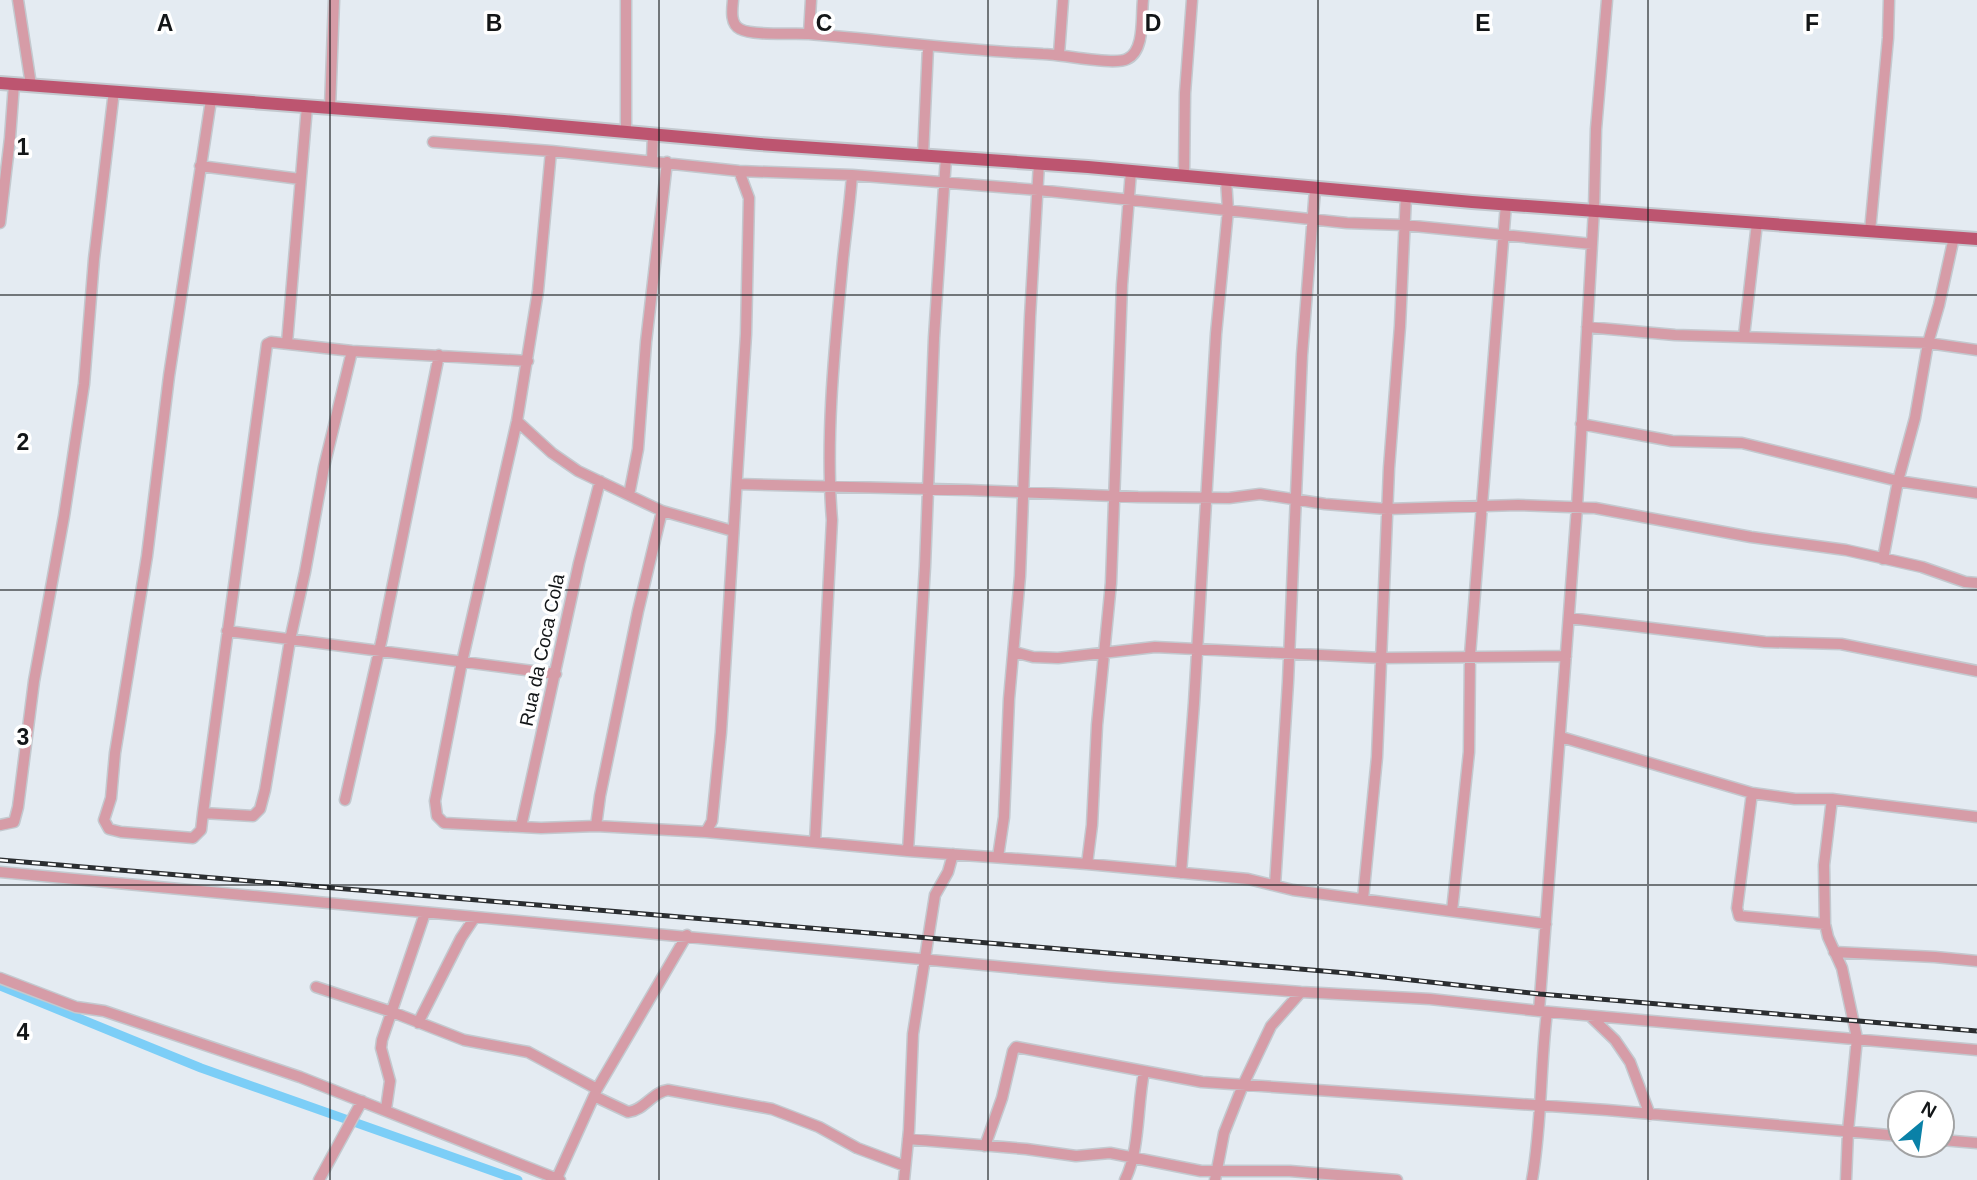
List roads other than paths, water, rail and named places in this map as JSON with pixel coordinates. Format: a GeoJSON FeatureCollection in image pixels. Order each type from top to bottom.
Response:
{"type":"FeatureCollection","features":[{"type":"Feature","properties":{"kind":"main road"},"geometry":{"type":"LineString","coordinates":[[0,83],[760,144],[1039,163],[1315,189],[1594,209],[1805,228],[1977,239]]}},
{"type":"Feature","properties":{"kind":"street"},"geometry":{"type":"LineString","coordinates":[[18,0],[31,85]]}},
{"type":"Feature","properties":{"kind":"street"},"geometry":{"type":"LineString","coordinates":[[330,108],[334,0]]}},
{"type":"Feature","properties":{"kind":"street"},"geometry":{"type":"LineString","coordinates":[[626,0],[626,132]]}},
{"type":"Feature","properties":{"kind":"street"},"geometry":{"type":"LineString","coordinates":[[733,0],[734,24],[742,30],[928,47],[1059,54],[1098,60],[1127,60],[1138,46],[1143,0]]}},
{"type":"Feature","properties":{"kind":"street"},"geometry":{"type":"LineString","coordinates":[[808,34],[811,0]]}},
{"type":"Feature","properties":{"kind":"street"},"geometry":{"type":"LineString","coordinates":[[1059,54],[1063,0]]}},
{"type":"Feature","properties":{"kind":"street"},"geometry":{"type":"LineString","coordinates":[[1184,175],[1185,93],[1192,0]]}},
{"type":"Feature","properties":{"kind":"street"},"geometry":{"type":"LineString","coordinates":[[1532,1180],[1539,1141],[1546,924],[1577,508],[1596,129],[1607,0]]}},
{"type":"Feature","properties":{"kind":"street"},"geometry":{"type":"LineString","coordinates":[[1870,231],[1888,38],[1889,0]]}},
{"type":"Feature","properties":{"kind":"street"},"geometry":{"type":"LineString","coordinates":[[923,155],[928,47]]}},
{"type":"Feature","properties":{"kind":"street"},"geometry":{"type":"LineString","coordinates":[[0,223],[14,84]]}},
{"type":"Feature","properties":{"kind":"street"},"geometry":{"type":"LineString","coordinates":[[0,825],[12,824],[16,816],[36,671],[71,470],[84,384],[94,259],[114,91]]}},
{"type":"Feature","properties":{"kind":"street"},"geometry":{"type":"LineString","coordinates":[[211,100],[169,376],[147,556],[115,753],[111,798],[104,820],[109,829],[193,838],[201,831],[266,345],[271,342],[352,351],[528,361]]}},
{"type":"Feature","properties":{"kind":"street"},"geometry":{"type":"LineString","coordinates":[[287,343],[307,106]]}},
{"type":"Feature","properties":{"kind":"street"},"geometry":{"type":"LineString","coordinates":[[652,161],[653,134]]}},
{"type":"Feature","properties":{"kind":"street"},"geometry":{"type":"LineString","coordinates":[[433,142],[551,150],[738,171],[852,175],[1038,190],[1347,223],[1404,225],[1591,244]]}},
{"type":"Feature","properties":{"kind":"street"},"geometry":{"type":"LineString","coordinates":[[551,150],[538,291],[528,361],[517,421],[462,662],[435,801],[437,816],[444,823],[521,827],[596,826],[706,832],[1087,864],[1248,879],[1293,890],[1546,924]]}},
{"type":"Feature","properties":{"kind":"street"},"geometry":{"type":"LineString","coordinates":[[908,850],[946,157]]}},
{"type":"Feature","properties":{"kind":"street"},"geometry":{"type":"LineString","coordinates":[[629,495],[638,449],[646,342],[667,162]]}},
{"type":"Feature","properties":{"kind":"street"},"geometry":{"type":"LineString","coordinates":[[998,857],[1004,817],[1020,576],[1039,163]]}},
{"type":"Feature","properties":{"kind":"street"},"geometry":{"type":"LineString","coordinates":[[200,166],[300,179]]}},
{"type":"Feature","properties":{"kind":"street"},"geometry":{"type":"LineString","coordinates":[[706,832],[712,821],[721,732],[743,414],[749,198],[738,171]]}},
{"type":"Feature","properties":{"kind":"street"},"geometry":{"type":"LineString","coordinates":[[1087,864],[1111,583],[1122,285],[1131,171]]}},
{"type":"Feature","properties":{"kind":"street"},"geometry":{"type":"LineString","coordinates":[[815,842],[832,520],[830,487],[839,302],[852,175]]}},
{"type":"Feature","properties":{"kind":"street"},"geometry":{"type":"LineString","coordinates":[[1181,873],[1216,334],[1228,210],[1226,180]]}},
{"type":"Feature","properties":{"kind":"street"},"geometry":{"type":"LineString","coordinates":[[1275,885],[1289,654],[1302,355],[1315,189]]}},
{"type":"Feature","properties":{"kind":"street"},"geometry":{"type":"LineString","coordinates":[[1363,899],[1377,757],[1387,509],[1406,195]]}},
{"type":"Feature","properties":{"kind":"street"},"geometry":{"type":"LineString","coordinates":[[1452,911],[1469,752],[1470,655],[1506,204]]}},
{"type":"Feature","properties":{"kind":"street"},"geometry":{"type":"LineString","coordinates":[[1744,336],[1757,222]]}},
{"type":"Feature","properties":{"kind":"street"},"geometry":{"type":"LineString","coordinates":[[1883,559],[1898,481],[1915,418],[1928,342],[1954,237]]}},
{"type":"Feature","properties":{"kind":"street"},"geometry":{"type":"LineString","coordinates":[[1587,327],[1675,335],[1928,342],[1977,350]]}},
{"type":"Feature","properties":{"kind":"street"},"geometry":{"type":"LineString","coordinates":[[203,813],[253,816],[259,812],[324,467],[352,351]]}},
{"type":"Feature","properties":{"kind":"street"},"geometry":{"type":"LineString","coordinates":[[345,800],[379,652],[439,355]]}},
{"type":"Feature","properties":{"kind":"street"},"geometry":{"type":"LineString","coordinates":[[517,421],[564,462],[600,481],[662,511],[733,531]]}},
{"type":"Feature","properties":{"kind":"street"},"geometry":{"type":"LineString","coordinates":[[1581,424],[1672,441],[1742,443],[1898,481],[1977,493]]}},
{"type":"Feature","properties":{"kind":"street","name":"Rua da Coca Cola"},"geometry":{"type":"LineString","coordinates":[[521,827],[579,563],[600,481]]}},
{"type":"Feature","properties":{"kind":"street"},"geometry":{"type":"LineString","coordinates":[[737,484],[1206,498],[1260,494],[1350,507],[1387,509],[1482,506],[1577,508],[1642,515],[1751,537],[1846,550],[1977,583]]}},
{"type":"Feature","properties":{"kind":"street"},"geometry":{"type":"LineString","coordinates":[[596,826],[638,611],[662,511]]}},
{"type":"Feature","properties":{"kind":"street"},"geometry":{"type":"LineString","coordinates":[[1569,618],[1765,642],[1841,644],[1977,671]]}},
{"type":"Feature","properties":{"kind":"street"},"geometry":{"type":"LineString","coordinates":[[227,631],[556,674]]}},
{"type":"Feature","properties":{"kind":"street"},"geometry":{"type":"LineString","coordinates":[[1014,652],[1033,657],[1058,658],[1155,647],[1381,657],[1566,656]]}},
{"type":"Feature","properties":{"kind":"street"},"geometry":{"type":"LineString","coordinates":[[1561,737],[1752,793],[1795,799],[1832,799],[1977,817]]}},
{"type":"Feature","properties":{"kind":"street"},"geometry":{"type":"LineString","coordinates":[[1752,793],[1737,908],[1739,916],[1825,924]]}},
{"type":"Feature","properties":{"kind":"street"},"geometry":{"type":"LineString","coordinates":[[1832,799],[1824,865],[1825,924],[1847,989],[1857,1038],[1846,1180]]}},
{"type":"Feature","properties":{"kind":"street"},"geometry":{"type":"LineString","coordinates":[[904,1180],[913,1034],[935,895],[948,872],[953,854]]}},
{"type":"Feature","properties":{"kind":"street"},"geometry":{"type":"LineString","coordinates":[[0,872],[855,953],[1301,992],[1430,999],[1543,1012],[1977,1050]]}},
{"type":"Feature","properties":{"kind":"street"},"geometry":{"type":"LineString","coordinates":[[386,1110],[390,1076],[381,1048],[425,913]]}},
{"type":"Feature","properties":{"kind":"street"},"geometry":{"type":"LineString","coordinates":[[418,1023],[475,917]]}},
{"type":"Feature","properties":{"kind":"street"},"geometry":{"type":"LineString","coordinates":[[0,978],[76,1007],[104,1011],[300,1077],[559,1179],[596,1092],[687,935]]}},
{"type":"Feature","properties":{"kind":"street"},"geometry":{"type":"LineString","coordinates":[[1834,952],[1977,961]]}},
{"type":"Feature","properties":{"kind":"street"},"geometry":{"type":"LineString","coordinates":[[316,987],[464,1040],[528,1052],[628,1112],[642,1107],[657,1093],[668,1090],[751,1104],[809,1123],[857,1148],[905,1166]]}},
{"type":"Feature","properties":{"kind":"street"},"geometry":{"type":"LineString","coordinates":[[1215,1176],[1224,1133],[1242,1085],[1270,1026],[1301,992]]}},
{"type":"Feature","properties":{"kind":"street"},"geometry":{"type":"LineString","coordinates":[[1590,1016],[1615,1040],[1630,1062],[1650,1115]]}},
{"type":"Feature","properties":{"kind":"street"},"geometry":{"type":"LineString","coordinates":[[985,1146],[1002,1098],[1014,1048],[1202,1082],[1540,1105],[1886,1135]]}},
{"type":"Feature","properties":{"kind":"street"},"geometry":{"type":"LineString","coordinates":[[1125,1180],[1134,1156],[1144,1072]]}},
{"type":"Feature","properties":{"kind":"street"},"geometry":{"type":"LineString","coordinates":[[319,1180],[362,1101]]}},
{"type":"Feature","properties":{"kind":"street"},"geometry":{"type":"LineString","coordinates":[[908,1139],[1076,1156],[1110,1153],[1134,1156],[1215,1176],[1241,1170],[1290,1171],[1397,1180]]}},
{"type":"Feature","properties":{"kind":"street"},"geometry":{"type":"LineString","coordinates":[[1956,1141],[1977,1143]]}},
{"type":"Feature","properties":{"kind":"waterway"},"geometry":{"type":"LineString","coordinates":[[0,986],[201,1068],[518,1180]]}},
{"type":"Feature","properties":{"kind":"railway"},"geometry":{"type":"LineString","coordinates":[[0,860],[1347,973],[1540,994],[1977,1031]]}}]}
